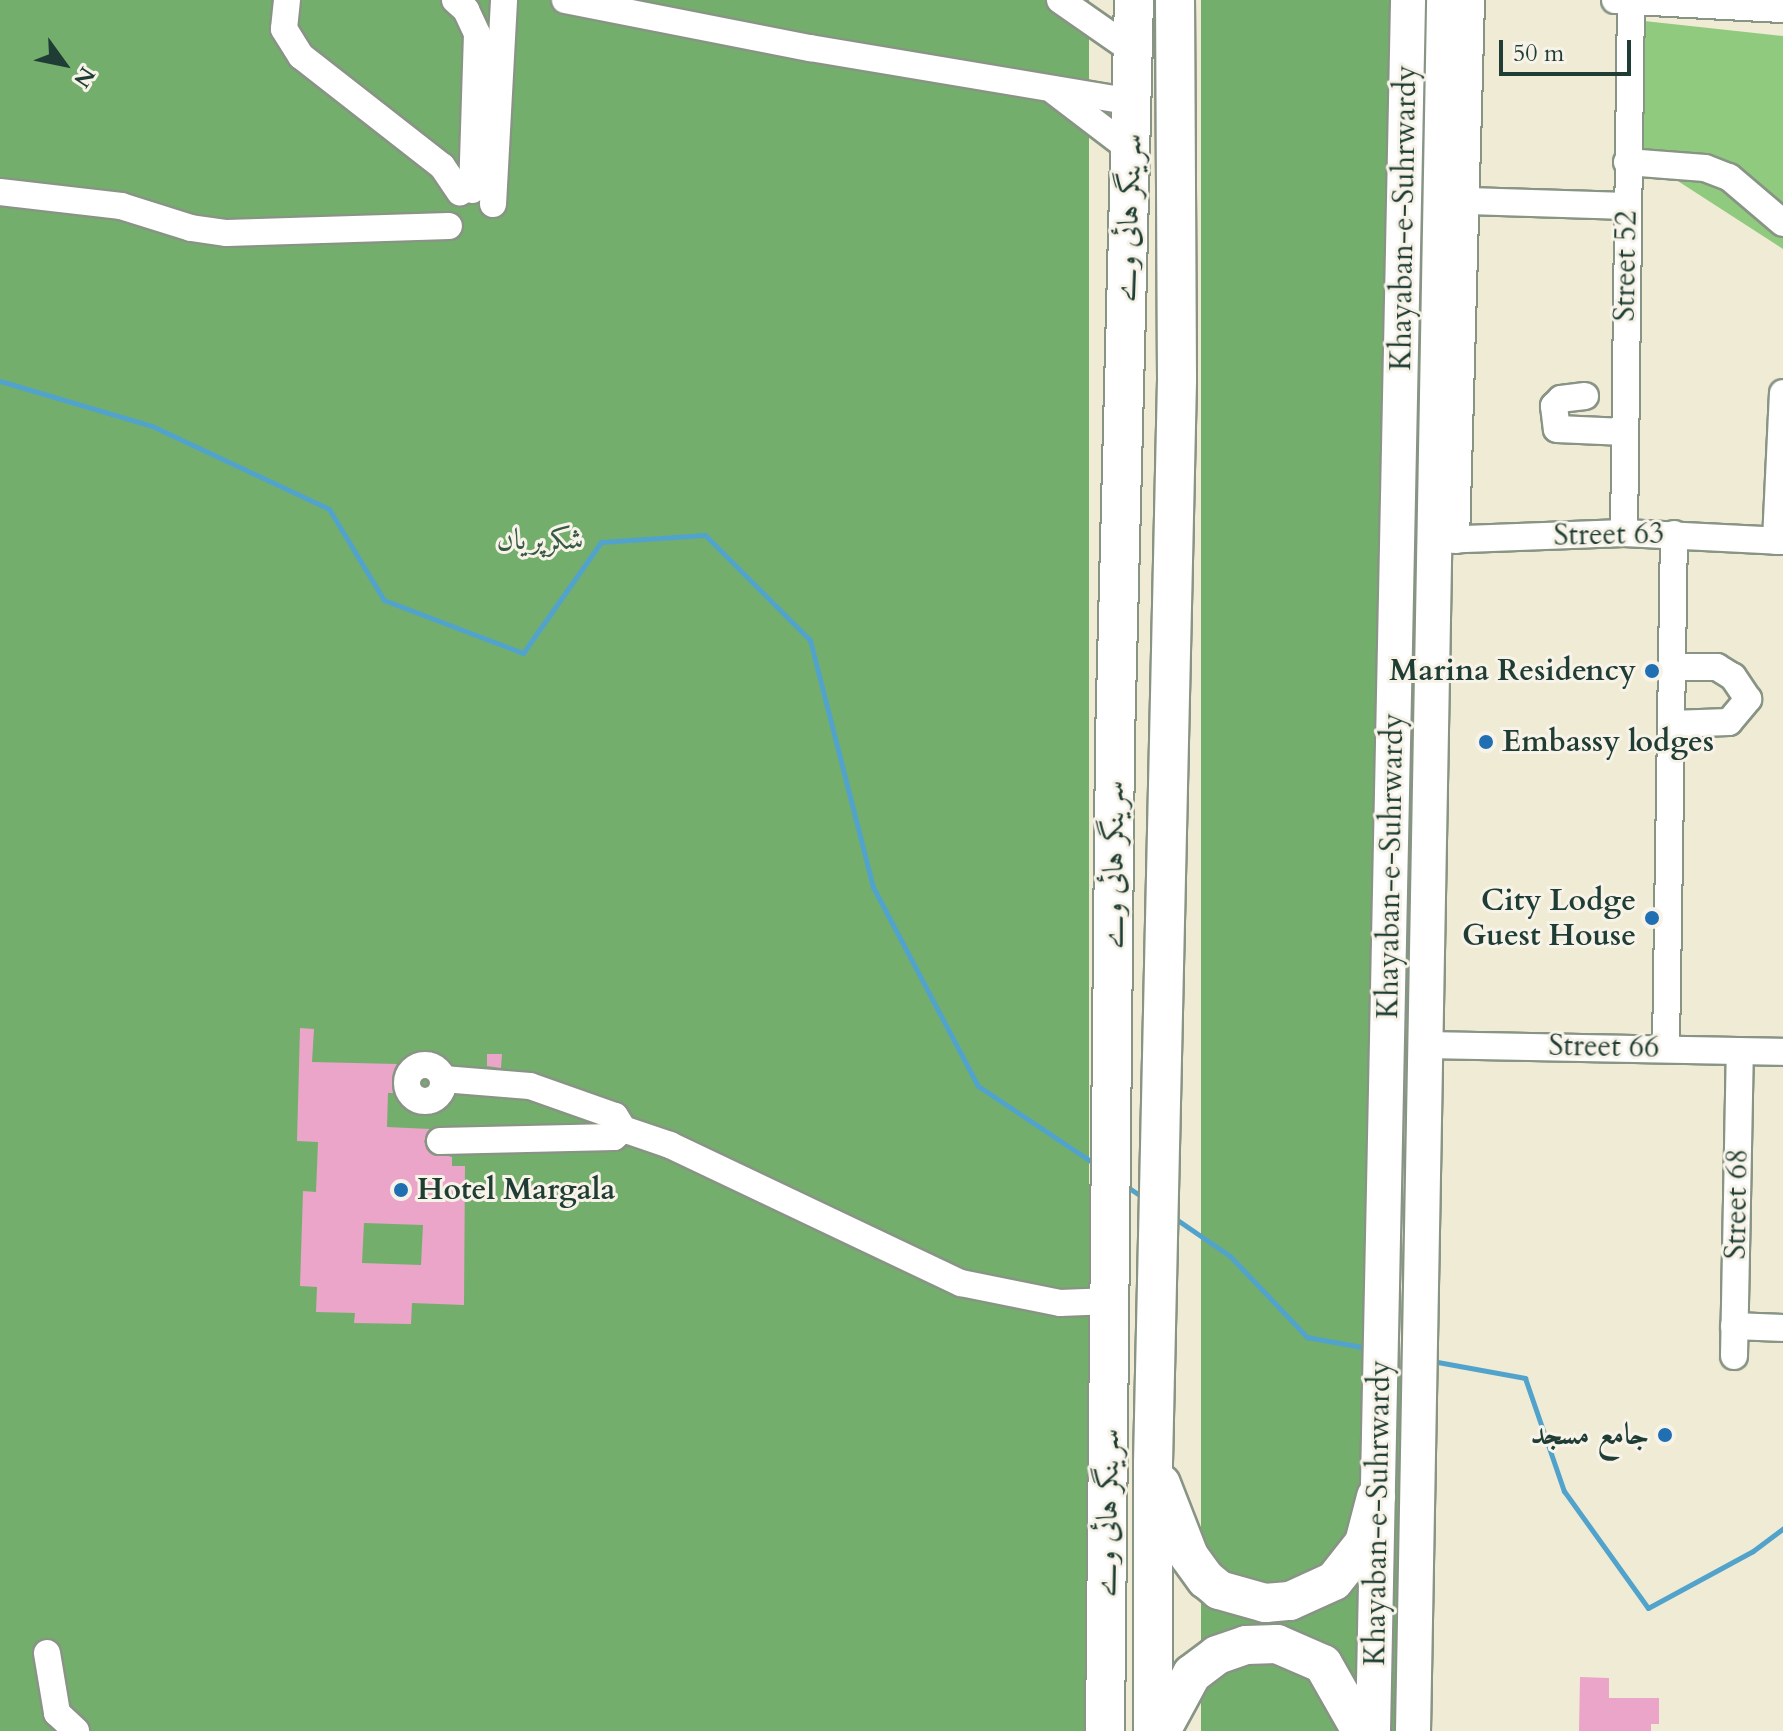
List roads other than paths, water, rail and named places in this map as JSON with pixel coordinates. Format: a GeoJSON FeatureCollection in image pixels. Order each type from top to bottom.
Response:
{"type":"FeatureCollection","features":[{"type":"Feature","properties":{"kind":"highway","name":"سرینگر ہائی وے"},"geometry":{"type":"LineString","coordinates":[[1105,1731],[1124,341],[1134,0]]}},
{"type":"Feature","properties":{"kind":"highway","name":"سرینگر ہائی وے"},"geometry":{"type":"LineString","coordinates":[[1153,1731],[1153,1463],[1159,1306],[1159,1123],[1177,379],[1175,0]]}},
{"type":"Feature","properties":{"kind":"highway"},"geometry":{"type":"LineString","coordinates":[[1124,341],[1134,393],[1127,680],[1129,692],[1139,697],[1149,696],[1157,685],[1162,439],[1177,379]]}},
{"type":"Feature","properties":{"kind":"highway"},"geometry":{"type":"LineString","coordinates":[[1112,1101],[1122,1035],[1127,747],[1130,736],[1140,730],[1150,733],[1157,743],[1153,989],[1162,1051]]}},
{"type":"Feature","properties":{"kind":"highway"},"geometry":{"type":"LineString","coordinates":[[1153,1463],[1189,1556],[1219,1590],[1241,1599],[1290,1601],[1334,1581],[1364,1543],[1376,1497]]}},
{"type":"Feature","properties":{"kind":"highway"},"geometry":{"type":"LineString","coordinates":[[1161,1731],[1192,1674],[1217,1655],[1246,1645],[1277,1644],[1323,1664],[1361,1731]]}},
{"type":"Feature","properties":{"kind":"main road","name":"Khayaban-e-Suhrwardy"},"geometry":{"type":"LineString","coordinates":[[1408,0],[1446,540],[1426,1045],[1413,1731]]}},
{"type":"Feature","properties":{"kind":"main road","name":"Khayaban-e-Suhrwardy"},"geometry":{"type":"LineString","coordinates":[[1373,1731],[1376,1497],[1381,1436],[1421,166],[1444,0]]}},
{"type":"Feature","properties":{"kind":"main road"},"geometry":{"type":"LineString","coordinates":[[1384,1271],[1420,1269]]}},
{"type":"Feature","properties":{"kind":"street"},"geometry":{"type":"LineString","coordinates":[[287,0],[284,29],[301,56],[442,166],[475,196]]}},
{"type":"Feature","properties":{"kind":"street"},"geometry":{"type":"LineString","coordinates":[[455,0],[466,10],[477,34],[475,196]]}},
{"type":"Feature","properties":{"kind":"street"},"geometry":{"type":"LineString","coordinates":[[475,196],[504,0]]}},
{"type":"Feature","properties":{"kind":"street"},"geometry":{"type":"LineString","coordinates":[[565,0],[1133,102]]}},
{"type":"Feature","properties":{"kind":"street"},"geometry":{"type":"LineString","coordinates":[[1060,0],[1133,51]]}},
{"type":"Feature","properties":{"kind":"street"},"geometry":{"type":"LineString","coordinates":[[1446,540],[1468,201],[1471,0]]}},
{"type":"Feature","properties":{"kind":"street"},"geometry":{"type":"LineString","coordinates":[[1615,0],[1783,9]]}},
{"type":"Feature","properties":{"kind":"street","name":"Street 52"},"geometry":{"type":"LineString","coordinates":[[1624,533],[1631,0]]}},
{"type":"Feature","properties":{"kind":"street"},"geometry":{"type":"LineString","coordinates":[[1049,88],[1131,150]]}},
{"type":"Feature","properties":{"kind":"street"},"geometry":{"type":"LineString","coordinates":[[1627,162],[1705,168],[1729,177],[1783,223]]}},
{"type":"Feature","properties":{"kind":"street"},"geometry":{"type":"LineString","coordinates":[[0,192],[121,206],[191,228],[227,233],[449,226]]}},
{"type":"Feature","properties":{"kind":"street"},"geometry":{"type":"LineString","coordinates":[[1468,201],[1627,206]]}},
{"type":"Feature","properties":{"kind":"street"},"geometry":{"type":"LineString","coordinates":[[1780,541],[1783,393]]}},
{"type":"Feature","properties":{"kind":"street"},"geometry":{"type":"LineString","coordinates":[[1585,396],[1561,399],[1554,406],[1557,429],[1625,432]]}},
{"type":"Feature","properties":{"kind":"street","name":"Street 63"},"geometry":{"type":"LineString","coordinates":[[1446,540],[1624,533],[1780,541]]}},
{"type":"Feature","properties":{"kind":"street"},"geometry":{"type":"LineString","coordinates":[[1666,1047],[1674,534]]}},
{"type":"Feature","properties":{"kind":"street"},"geometry":{"type":"LineString","coordinates":[[1671,724],[1729,722],[1748,699],[1733,677],[1717,667],[1672,667]]}},
{"type":"Feature","properties":{"kind":"street","name":"Street 66"},"geometry":{"type":"LineString","coordinates":[[1426,1045],[1666,1047],[1783,1052]]}},
{"type":"Feature","properties":{"kind":"street","name":"Street 68"},"geometry":{"type":"LineString","coordinates":[[1734,1356],[1740,1052]]}},
{"type":"Feature","properties":{"kind":"street"},"geometry":{"type":"LineString","coordinates":[[623,1129],[614,1137],[477,1140],[433,1135],[426,1102],[440,1093],[443,1079],[479,1080],[555,1094],[615,1116],[623,1129],[670,1145],[961,1283],[1060,1303],[1112,1301]]}},
{"type":"Feature","properties":{"kind":"street"},"geometry":{"type":"LineString","coordinates":[[1734,1326],[1783,1328]]}},
{"type":"Feature","properties":{"kind":"street"},"geometry":{"type":"LineString","coordinates":[[47,1653],[57,1713],[76,1731]]}},
{"type":"Feature","properties":{"kind":"waterway"},"geometry":{"type":"LineString","coordinates":[[0,381],[152,426],[329,509],[384,600],[523,653],[601,542],[705,535],[810,640],[873,887],[978,1086],[1095,1164]]}},
{"type":"Feature","properties":{"kind":"waterway"},"geometry":{"type":"LineString","coordinates":[[1126,1186],[1144,1198]]}},
{"type":"Feature","properties":{"kind":"waterway"},"geometry":{"type":"LineString","coordinates":[[1173,1217],[1230,1256],[1307,1337],[1367,1348]]}},
{"type":"Feature","properties":{"kind":"waterway"},"geometry":{"type":"LineString","coordinates":[[1432,1361],[1525,1378],[1564,1491],[1648,1608],[1753,1551],[1783,1528]]}},
{"type":"Feature","properties":{"kind":"place","name":"Marina Residency"},"geometry":{"type":"Point","coordinates":[1652,671]}},
{"type":"Feature","properties":{"kind":"place","name":"Embassy lodges"},"geometry":{"type":"Point","coordinates":[1486,742]}},
{"type":"Feature","properties":{"kind":"place","name":"City Lodge Guest House"},"geometry":{"type":"Point","coordinates":[1652,918]}},
{"type":"Feature","properties":{"kind":"place","name":"Hotel Margala"},"geometry":{"type":"Point","coordinates":[401,1190]}},
{"type":"Feature","properties":{"kind":"place","name":"جامع مسجد"},"geometry":{"type":"Point","coordinates":[1665,1435]}},
{"type":"Feature","properties":{"kind":"park label","name":"شکرپریاں"},"geometry":{"type":"Point","coordinates":[540,540]}}]}
